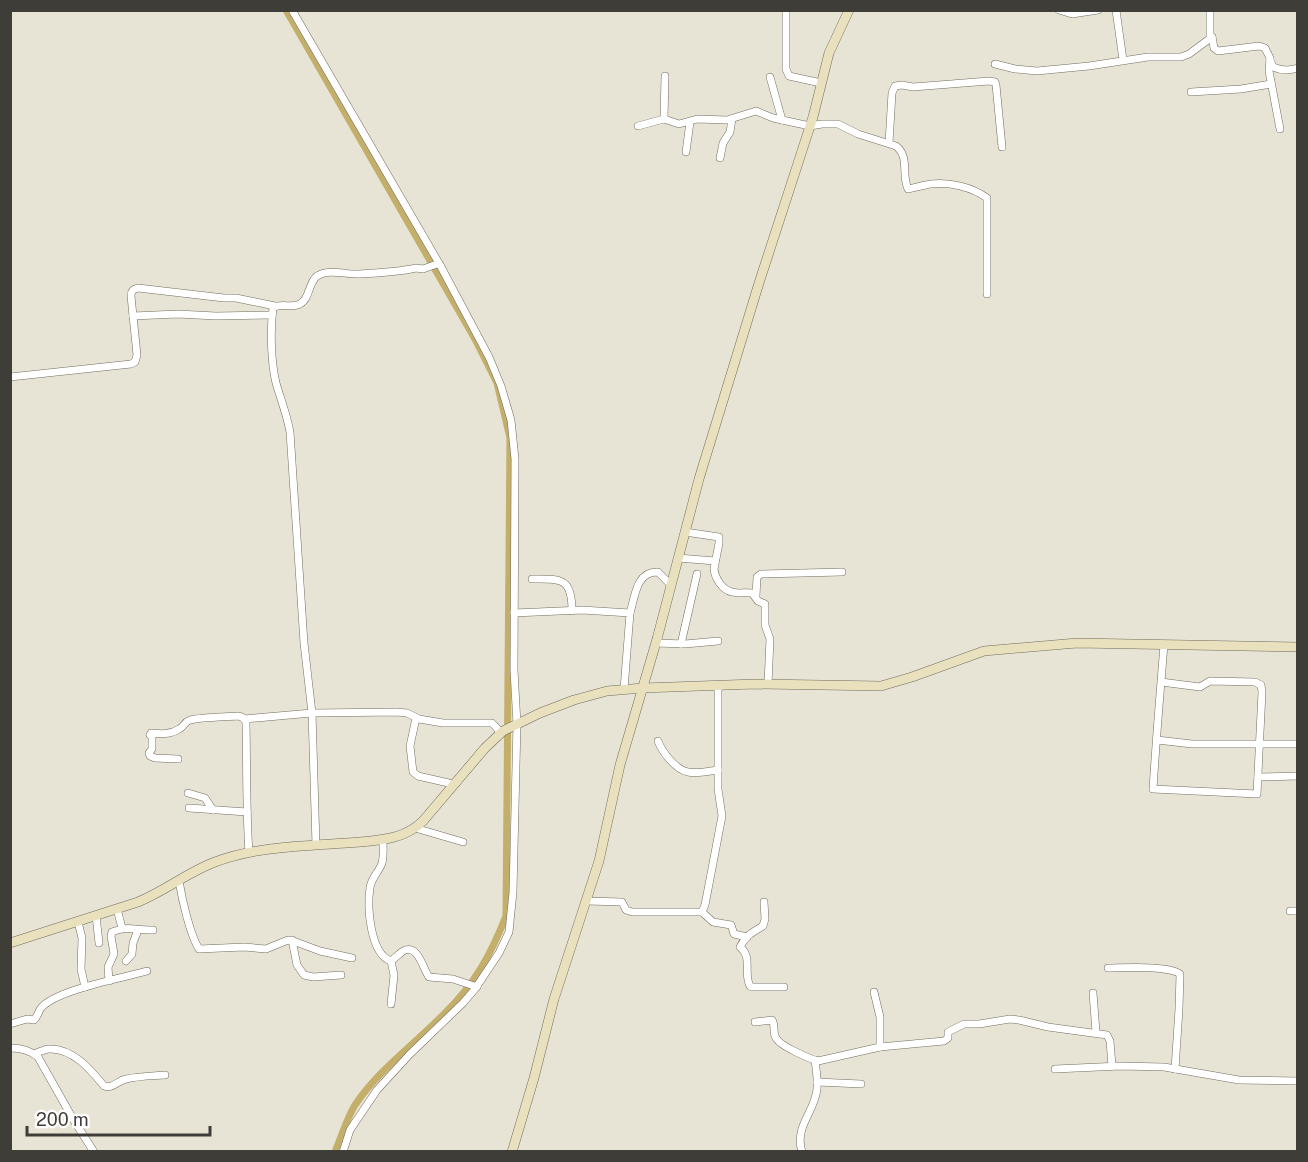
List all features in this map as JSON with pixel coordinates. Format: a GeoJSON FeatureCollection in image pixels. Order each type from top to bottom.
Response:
{"type":"FeatureCollection","features":[{"type":"Feature","properties":{"kind":"street"},"geometry":{"type":"LineString","coordinates":[[292,10],[489,357],[511,420],[515,459],[514,670],[508,729],[515,846],[511,925],[499,953],[463,1004],[410,1054],[377,1090],[355,1122],[343,1152]]}},
{"type":"Feature","properties":{"kind":"street"},"geometry":{"type":"LineString","coordinates":[[786,10],[786,69],[788,74],[821,83]]}},
{"type":"Feature","properties":{"kind":"street"},"geometry":{"type":"LineString","coordinates":[[512,1152],[554,999],[599,861],[620,765],[656,643],[711,438],[810,126],[830,53],[849,10]]}},
{"type":"Feature","properties":{"kind":"street"},"geometry":{"type":"LineString","coordinates":[[1059,10],[1072,14],[1098,10]]}},
{"type":"Feature","properties":{"kind":"street"},"geometry":{"type":"LineString","coordinates":[[1116,10],[1123,60]]}},
{"type":"Feature","properties":{"kind":"street"},"geometry":{"type":"LineString","coordinates":[[1210,10],[1210,37],[1212,37],[1214,48],[1218,51],[1263,46],[1273,67],[1288,71],[1298,68]]}},
{"type":"Feature","properties":{"kind":"street"},"geometry":{"type":"LineString","coordinates":[[994,64],[1037,71],[1148,57],[1185,56],[1212,37]]}},
{"type":"Feature","properties":{"kind":"street"},"geometry":{"type":"LineString","coordinates":[[1270,58],[1269,72],[1280,129]]}},
{"type":"Feature","properties":{"kind":"street"},"geometry":{"type":"LineString","coordinates":[[664,119],[665,76]]}},
{"type":"Feature","properties":{"kind":"street"},"geometry":{"type":"LineString","coordinates":[[770,77],[782,120]]}},
{"type":"Feature","properties":{"kind":"street"},"geometry":{"type":"LineString","coordinates":[[889,143],[892,93],[895,86],[913,87],[989,81],[995,82],[996,85],[1002,147]]}},
{"type":"Feature","properties":{"kind":"street"},"geometry":{"type":"LineString","coordinates":[[1191,92],[1241,89],[1271,84]]}},
{"type":"Feature","properties":{"kind":"street"},"geometry":{"type":"LineString","coordinates":[[638,126],[664,119],[679,124],[696,119],[721,121],[756,111],[810,126],[838,124],[858,134],[889,143],[901,150],[904,156],[904,175],[908,189],[929,184],[944,184],[971,188],[987,198],[987,294]]}},
{"type":"Feature","properties":{"kind":"street"},"geometry":{"type":"LineString","coordinates":[[720,158],[723,143],[730,132],[732,119]]}},
{"type":"Feature","properties":{"kind":"street"},"geometry":{"type":"LineString","coordinates":[[686,152],[690,122]]}},
{"type":"Feature","properties":{"kind":"street"},"geometry":{"type":"LineString","coordinates":[[10,378],[135,362],[138,355],[131,292],[138,288],[236,298],[275,306],[300,304],[314,280],[324,273],[358,274],[423,269],[438,264]]}},
{"type":"Feature","properties":{"kind":"street"},"geometry":{"type":"LineString","coordinates":[[275,306],[272,315],[273,358],[275,376],[290,432],[304,644],[312,713],[316,845]]}},
{"type":"Feature","properties":{"kind":"street"},"geometry":{"type":"LineString","coordinates":[[133,316],[272,315]]}},
{"type":"Feature","properties":{"kind":"street"},"geometry":{"type":"LineString","coordinates":[[685,532],[717,535],[719,543],[714,573],[720,583],[732,592],[749,592],[756,596]]}},
{"type":"Feature","properties":{"kind":"street"},"geometry":{"type":"LineString","coordinates":[[678,558],[715,561]]}},
{"type":"Feature","properties":{"kind":"street"},"geometry":{"type":"LineString","coordinates":[[768,684],[770,639],[765,625],[766,606],[758,601],[756,596],[757,577],[761,574],[842,572]]}},
{"type":"Feature","properties":{"kind":"street"},"geometry":{"type":"LineString","coordinates":[[624,689],[630,613],[640,580],[650,573],[658,573],[671,585]]}},
{"type":"Feature","properties":{"kind":"street"},"geometry":{"type":"LineString","coordinates":[[681,644],[697,574]]}},
{"type":"Feature","properties":{"kind":"street"},"geometry":{"type":"LineString","coordinates":[[532,579],[554,579],[568,587],[572,594],[572,610]]}},
{"type":"Feature","properties":{"kind":"street"},"geometry":{"type":"LineString","coordinates":[[514,613],[572,610],[630,613]]}},
{"type":"Feature","properties":{"kind":"street"},"geometry":{"type":"LineString","coordinates":[[656,643],[681,644],[718,641]]}},
{"type":"Feature","properties":{"kind":"street"},"geometry":{"type":"LineString","coordinates":[[10,943],[151,896],[216,861],[276,849],[397,837],[423,821],[485,748],[508,729],[574,700],[599,693],[624,689],[718,685],[881,686],[984,651],[1077,643],[1298,647]]}},
{"type":"Feature","properties":{"kind":"street"},"geometry":{"type":"LineString","coordinates":[[1161,682],[1200,687],[1210,681],[1259,683],[1261,685],[1257,794],[1153,789],[1157,740],[1161,682],[1164,645]]}},
{"type":"Feature","properties":{"kind":"street"},"geometry":{"type":"LineString","coordinates":[[702,912],[721,826],[718,789],[718,685]]}},
{"type":"Feature","properties":{"kind":"street"},"geometry":{"type":"LineString","coordinates":[[178,759],[150,756],[151,733],[168,734],[193,720],[238,717],[244,719],[312,713],[397,712],[449,724],[492,723],[508,729]]}},
{"type":"Feature","properties":{"kind":"street"},"geometry":{"type":"LineString","coordinates":[[416,718],[410,746],[413,772],[418,776],[453,784]]}},
{"type":"Feature","properties":{"kind":"street"},"geometry":{"type":"LineString","coordinates":[[244,719],[248,772],[249,853]]}},
{"type":"Feature","properties":{"kind":"street"},"geometry":{"type":"LineString","coordinates":[[1157,740],[1192,744],[1298,744]]}},
{"type":"Feature","properties":{"kind":"street"},"geometry":{"type":"LineString","coordinates":[[658,741],[663,752],[681,769],[690,773],[718,770]]}},
{"type":"Feature","properties":{"kind":"street"},"geometry":{"type":"LineString","coordinates":[[1258,777],[1298,776]]}},
{"type":"Feature","properties":{"kind":"street"},"geometry":{"type":"LineString","coordinates":[[188,793],[205,798],[213,810]]}},
{"type":"Feature","properties":{"kind":"street"},"geometry":{"type":"LineString","coordinates":[[189,808],[247,812]]}},
{"type":"Feature","properties":{"kind":"street"},"geometry":{"type":"LineString","coordinates":[[415,828],[463,842]]}},
{"type":"Feature","properties":{"kind":"street"},"geometry":{"type":"LineString","coordinates":[[383,840],[382,863],[370,885],[371,919],[374,941],[384,958],[391,961]]}},
{"type":"Feature","properties":{"kind":"street"},"geometry":{"type":"LineString","coordinates":[[179,881],[185,910],[199,949],[244,947],[266,949],[292,940],[320,951],[351,958]]}},
{"type":"Feature","properties":{"kind":"street"},"geometry":{"type":"LineString","coordinates":[[587,901],[622,902],[626,910],[632,912],[702,912],[713,922],[730,925],[734,934],[747,937]]}},
{"type":"Feature","properties":{"kind":"street"},"geometry":{"type":"LineString","coordinates":[[764,902],[765,923],[750,933],[740,947],[746,954],[748,984],[752,987],[784,987]]}},
{"type":"Feature","properties":{"kind":"street"},"geometry":{"type":"LineString","coordinates":[[117,909],[122,928]]}},
{"type":"Feature","properties":{"kind":"street"},"geometry":{"type":"LineString","coordinates":[[96,916],[99,943]]}},
{"type":"Feature","properties":{"kind":"street"},"geometry":{"type":"LineString","coordinates":[[78,922],[82,938],[81,969],[86,987]]}},
{"type":"Feature","properties":{"kind":"street"},"geometry":{"type":"LineString","coordinates":[[109,981],[108,967],[114,954],[111,933],[122,928],[153,930]]}},
{"type":"Feature","properties":{"kind":"street"},"geometry":{"type":"LineString","coordinates":[[126,961],[132,954],[138,930]]}},
{"type":"Feature","properties":{"kind":"street"},"geometry":{"type":"LineString","coordinates":[[292,940],[297,965],[304,975],[313,977],[341,975]]}},
{"type":"Feature","properties":{"kind":"street"},"geometry":{"type":"LineString","coordinates":[[391,961],[404,951],[412,950],[429,977],[453,979],[475,987]]}},
{"type":"Feature","properties":{"kind":"street"},"geometry":{"type":"LineString","coordinates":[[391,961],[394,978],[391,1004]]}},
{"type":"Feature","properties":{"kind":"street"},"geometry":{"type":"LineString","coordinates":[[1108,968],[1174,970],[1180,974],[1175,1069]]}},
{"type":"Feature","properties":{"kind":"street"},"geometry":{"type":"LineString","coordinates":[[10,1024],[27,1019],[34,1020],[39,1009],[67,993],[147,971]]}},
{"type":"Feature","properties":{"kind":"street"},"geometry":{"type":"LineString","coordinates":[[874,992],[880,1017],[880,1047]]}},
{"type":"Feature","properties":{"kind":"street"},"geometry":{"type":"LineString","coordinates":[[1093,993],[1096,1032]]}},
{"type":"Feature","properties":{"kind":"street"},"geometry":{"type":"LineString","coordinates":[[755,1022],[772,1020],[777,1041],[814,1060],[823,1061],[880,1047],[944,1041],[948,1038],[949,1030],[964,1024],[982,1024],[1010,1019],[1107,1035],[1112,1066]]}},
{"type":"Feature","properties":{"kind":"street"},"geometry":{"type":"LineString","coordinates":[[10,1048],[18,1048],[34,1054],[41,1062],[94,1152]]}},
{"type":"Feature","properties":{"kind":"street"},"geometry":{"type":"LineString","coordinates":[[34,1054],[48,1049],[67,1053],[83,1063],[107,1088],[126,1079],[165,1075]]}},
{"type":"Feature","properties":{"kind":"street"},"geometry":{"type":"LineString","coordinates":[[802,1152],[799,1138],[816,1094],[814,1060]]}},
{"type":"Feature","properties":{"kind":"street"},"geometry":{"type":"LineString","coordinates":[[1055,1069],[1112,1066],[1154,1067],[1239,1080],[1298,1081]]}},
{"type":"Feature","properties":{"kind":"street"},"geometry":{"type":"LineString","coordinates":[[817,1082],[861,1084]]}},
{"type":"Feature","properties":{"kind":"waterway"},"geometry":{"type":"LineString","coordinates":[[286,10],[475,339],[497,383],[510,438],[506,916],[474,980],[456,1002],[386,1068],[365,1092],[355,1105],[335,1152]]}}]}
